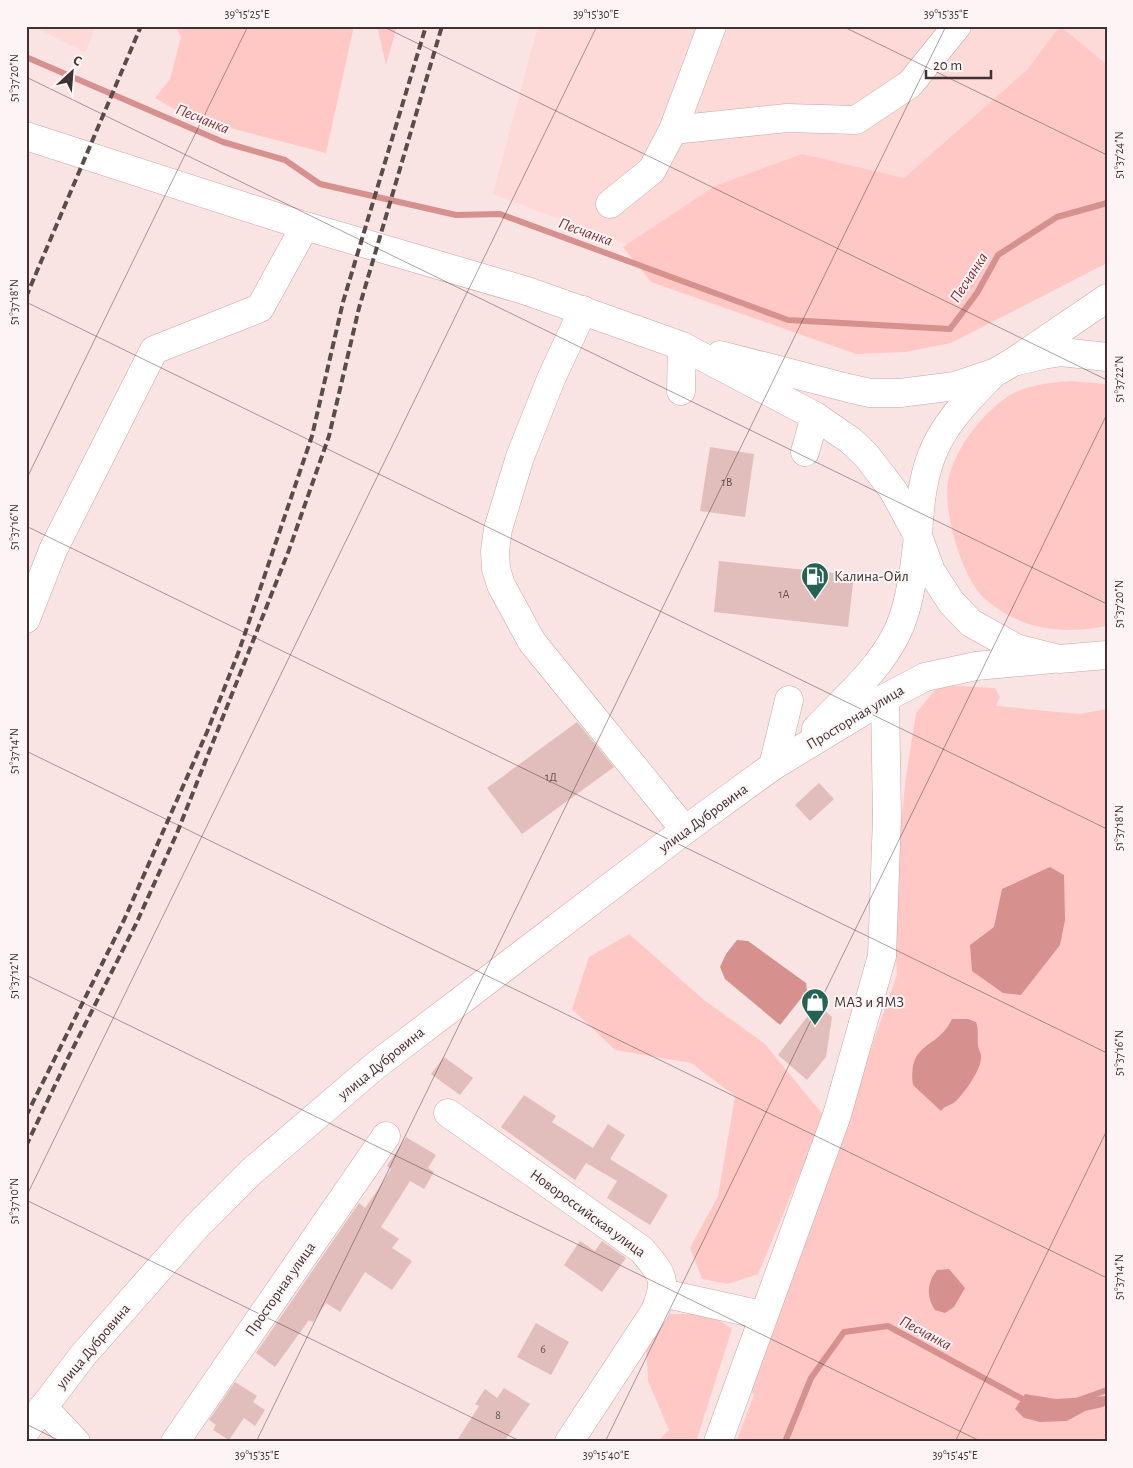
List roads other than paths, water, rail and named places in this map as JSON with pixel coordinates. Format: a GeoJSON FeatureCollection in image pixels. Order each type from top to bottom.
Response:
{"type":"FeatureCollection","features":[{"type":"Feature","properties":{"kind":"main road"},"geometry":{"type":"LineString","coordinates":[[610,204],[652,170],[673,130],[712,26]]}},
{"type":"Feature","properties":{"kind":"main road"},"geometry":{"type":"LineString","coordinates":[[673,130],[787,118],[856,120],[910,84],[957,26]]}},
{"type":"Feature","properties":{"kind":"main road"},"geometry":{"type":"LineString","coordinates":[[26,136],[305,226],[527,291],[682,346],[870,392],[900,393],[955,386],[1004,367],[1061,352],[1107,357]]}},
{"type":"Feature","properties":{"kind":"main road"},"geometry":{"type":"LineString","coordinates":[[26,619],[53,550],[154,350],[260,308],[305,226]]}},
{"type":"Feature","properties":{"kind":"main road"},"geometry":{"type":"LineString","coordinates":[[1004,367],[1107,298]]}},
{"type":"Feature","properties":{"kind":"main road"},"geometry":{"type":"LineString","coordinates":[[583,310],[551,379],[520,456],[498,530],[495,551],[496,569],[501,585],[532,642],[685,830]]}},
{"type":"Feature","properties":{"kind":"main road"},"geometry":{"type":"LineString","coordinates":[[681,392],[682,346]]}},
{"type":"Feature","properties":{"kind":"main road"},"geometry":{"type":"LineString","coordinates":[[682,346],[815,416],[850,440],[866,455],[893,490],[918,536],[931,571],[951,602],[971,622],[1016,648],[1059,659]]}},
{"type":"Feature","properties":{"kind":"main road","name":"Просторная улица"},"geometry":{"type":"LineString","coordinates":[[782,761],[878,664],[888,650],[904,616],[914,568],[920,502],[932,451],[947,424],[960,406],[1004,367]]}},
{"type":"Feature","properties":{"kind":"main road"},"geometry":{"type":"LineString","coordinates":[[805,452],[815,416]]}},
{"type":"Feature","properties":{"kind":"main road","name":"Просторная улица"},"geometry":{"type":"LineString","coordinates":[[782,761],[885,698],[925,677],[946,671],[997,663],[1103,655]]}},
{"type":"Feature","properties":{"kind":"main road"},"geometry":{"type":"LineString","coordinates":[[718,1442],[762,1315],[837,1115],[882,956],[887,817],[885,698]]}},
{"type":"Feature","properties":{"kind":"main road"},"geometry":{"type":"LineString","coordinates":[[782,761],[788,700]]}},
{"type":"Feature","properties":{"kind":"main road","name":"улица Дубровина"},"geometry":{"type":"LineString","coordinates":[[26,1430],[84,1354],[135,1295],[196,1227],[252,1171],[375,1066],[685,830],[782,761]]}},
{"type":"Feature","properties":{"kind":"main road","name":"Новороссийская улица"},"geometry":{"type":"LineString","coordinates":[[448,1113],[642,1250],[662,1273],[662,1293]]}},
{"type":"Feature","properties":{"kind":"main road","name":"Просторная улица"},"geometry":{"type":"LineString","coordinates":[[174,1442],[386,1136]]}},
{"type":"Feature","properties":{"kind":"main road"},"geometry":{"type":"LineString","coordinates":[[569,1442],[655,1311],[662,1293],[762,1315]]}},
{"type":"Feature","properties":{"kind":"main road"},"geometry":{"type":"LineString","coordinates":[[43,1407],[76,1442]]}},
{"type":"Feature","properties":{"kind":"waterway","name":"Песчанка"},"geometry":{"type":"LineString","coordinates":[[26,57],[223,142],[285,160],[320,184],[456,215],[500,214],[788,320],[950,329],[977,293],[998,255],[1057,217],[1107,203]]}},
{"type":"Feature","properties":{"kind":"waterway","name":"Песчанка"},"geometry":{"type":"LineString","coordinates":[[785,1442],[811,1378],[844,1332],[888,1326],[1028,1402]]}},
{"type":"Feature","properties":{"kind":"waterway","name":"Песчанка"},"geometry":{"type":"LineString","coordinates":[[1079,1400],[1107,1390]]}},
{"type":"Feature","properties":{"kind":"railway"},"geometry":{"type":"LineString","coordinates":[[26,297],[141,26]]}},
{"type":"Feature","properties":{"kind":"railway"},"geometry":{"type":"LineString","coordinates":[[26,1116],[124,920],[207,732],[239,651],[312,436],[343,302],[426,26]]}},
{"type":"Feature","properties":{"kind":"railway"},"geometry":{"type":"LineString","coordinates":[[26,1146],[136,924],[177,833],[289,550],[329,436],[359,308],[442,26]]}},
{"type":"Feature","properties":{"kind":"place","name":"Калина-Ойл"},"geometry":{"type":"Point","coordinates":[815,600]}},
{"type":"Feature","properties":{"kind":"place","name":"МАЗ и ЯМЗ"},"geometry":{"type":"Point","coordinates":[815,1026]}}]}
